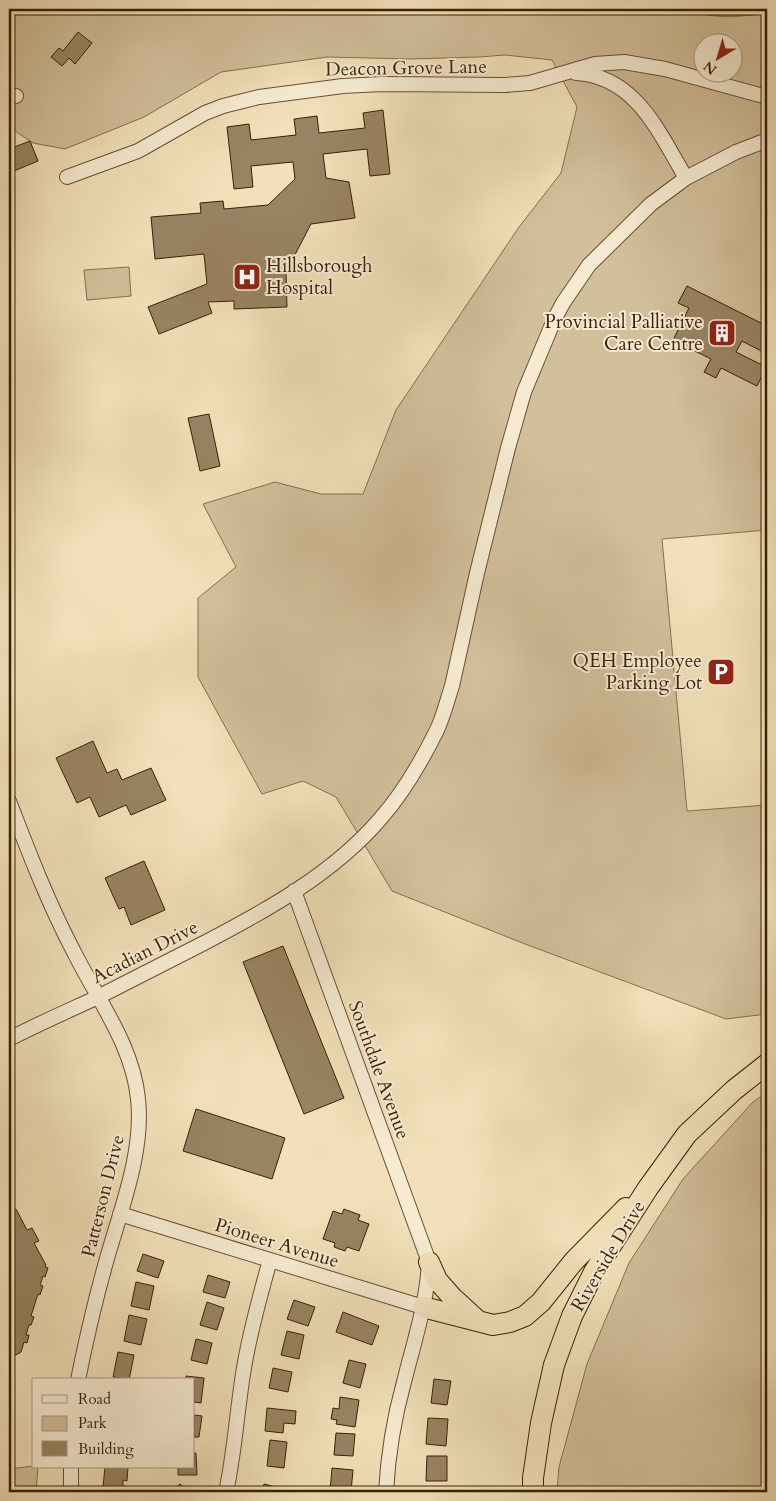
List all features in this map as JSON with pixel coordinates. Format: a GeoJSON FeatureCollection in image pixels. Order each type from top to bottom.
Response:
{"type":"FeatureCollection","features":[{"type":"Feature","properties":{"kind":"highway","name":"Riverside Drive"},"geometry":{"type":"LineString","coordinates":[[533,1492],[541,1423],[554,1365],[572,1316],[594,1272],[648,1188],[687,1134],[734,1090],[767,1064]]}},
{"type":"Feature","properties":{"kind":"highway"},"geometry":{"type":"LineString","coordinates":[[423,1307],[493,1325],[510,1322],[525,1316],[541,1302],[574,1260],[648,1188]]}},
{"type":"Feature","properties":{"kind":"highway"},"geometry":{"type":"LineString","coordinates":[[429,1262],[437,1280],[452,1297],[480,1322]]}},
{"type":"Feature","properties":{"kind":"street","name":"Deacon Grove Lane"},"geometry":{"type":"LineString","coordinates":[[67,177],[138,151],[205,113],[247,99],[343,86],[382,84],[505,85],[530,83],[595,64],[624,62],[641,64],[767,97]]}},
{"type":"Feature","properties":{"kind":"street","name":"Deacon Grove Lane"},"geometry":{"type":"LineString","coordinates":[[566,72],[589,73],[608,79],[637,101],[686,178]]}},
{"type":"Feature","properties":{"kind":"street","name":"Acadian Drive"},"geometry":{"type":"LineString","coordinates":[[9,1039],[98,997],[258,915],[308,883],[354,846],[381,819],[395,801],[436,731],[452,686],[479,564],[524,392],[563,303],[589,265],[651,204],[686,178],[736,152],[767,140]]}},
{"type":"Feature","properties":{"kind":"street"},"geometry":{"type":"LineString","coordinates":[[9,802],[40,879],[74,954],[98,997]]}},
{"type":"Feature","properties":{"kind":"street","name":"Southdale Avenue"},"geometry":{"type":"LineString","coordinates":[[294,891],[429,1262]]}},
{"type":"Feature","properties":{"kind":"street","name":"Patterson Drive"},"geometry":{"type":"LineString","coordinates":[[78,1378],[138,1136],[138,1098],[128,1057],[98,997]]}},
{"type":"Feature","properties":{"kind":"street","name":"Pioneer Avenue"},"geometry":{"type":"LineString","coordinates":[[120,1214],[423,1307]]}},
{"type":"Feature","properties":{"kind":"street"},"geometry":{"type":"LineString","coordinates":[[226,1492],[232,1463],[239,1399],[250,1334],[270,1260]]}},
{"type":"Feature","properties":{"kind":"street"},"geometry":{"type":"LineString","coordinates":[[386,1492],[387,1466],[395,1422],[423,1307],[428,1283],[429,1262]]}},
{"type":"Feature","properties":{"kind":"street"},"geometry":{"type":"LineString","coordinates":[[70,1492],[72,1468]]}},
{"type":"Feature","properties":{"kind":"green space"},"geometry":{"type":"Polygon","coordinates":[[[9,9],[684,9],[715,16],[767,13],[767,530],[662,539],[687,811],[767,805],[767,1014],[726,1019],[525,944],[392,891],[336,797],[303,781],[262,794],[198,677],[198,598],[236,567],[203,504],[275,482],[321,494],[363,494],[396,410],[519,227],[561,173],[577,107],[552,60],[505,55],[411,59],[327,57],[221,72],[144,117],[65,149],[33,143],[9,127],[9,9]]]}},
{"type":"Feature","properties":{"kind":"green space"},"geometry":{"type":"Polygon","coordinates":[[[129,267],[131,296],[87,300],[84,270],[129,267]]]}},
{"type":"Feature","properties":{"kind":"green space"},"geometry":{"type":"Polygon","coordinates":[[[767,1092],[767,1492],[557,1492],[559,1467],[587,1364],[629,1263],[683,1179],[753,1102],[767,1092]]]}},
{"type":"Feature","properties":{"kind":"green space"},"geometry":{"type":"Polygon","coordinates":[[[32,1466],[32,1468],[38,1468],[36,1492],[9,1492],[9,1469],[32,1466]]]}},
{"type":"Feature","properties":{"kind":"shaded area"},"geometry":{"type":"Polygon","coordinates":[[[684,9],[767,9],[767,13],[715,16],[684,9]]]}},
{"type":"Feature","properties":{"kind":"building"},"geometry":{"type":"Polygon","coordinates":[[[78,32],[92,43],[75,64],[69,58],[62,66],[51,57],[59,48],[63,51],[78,32]]]}},
{"type":"Feature","properties":{"kind":"building","name":"Hillsborough Hospital"},"geometry":{"type":"Polygon","coordinates":[[[383,110],[390,174],[370,176],[367,149],[323,154],[326,178],[349,182],[355,218],[311,224],[286,272],[287,307],[234,309],[234,301],[208,302],[212,313],[159,334],[148,307],[207,284],[204,254],[155,259],[151,217],[201,213],[200,203],[223,201],[224,209],[268,205],[295,179],[293,162],[251,166],[253,187],[234,189],[227,127],[249,124],[251,140],[296,135],[294,119],[317,116],[319,133],[365,128],[363,113],[383,110]]]}},
{"type":"Feature","properties":{"kind":"building"},"geometry":{"type":"Polygon","coordinates":[[[30,141],[38,161],[9,173],[9,149],[30,141]]]}},
{"type":"Feature","properties":{"kind":"building","name":"Provincial Palliative Care Centre"},"geometry":{"type":"Polygon","coordinates":[[[687,286],[767,326],[767,354],[742,341],[736,352],[766,367],[757,386],[721,368],[716,378],[704,372],[711,359],[673,340],[689,308],[678,303],[687,286]]]}},
{"type":"Feature","properties":{"kind":"building"},"geometry":{"type":"Polygon","coordinates":[[[209,414],[220,466],[200,471],[188,418],[209,414]]]}},
{"type":"Feature","properties":{"kind":"building"},"geometry":{"type":"Polygon","coordinates":[[[93,741],[107,773],[117,769],[122,780],[151,768],[166,800],[131,815],[126,805],[99,817],[90,797],[77,803],[56,758],[93,741]]]}},
{"type":"Feature","properties":{"kind":"building"},"geometry":{"type":"Polygon","coordinates":[[[144,861],[165,910],[131,925],[124,907],[119,909],[105,878],[144,861]]]}},
{"type":"Feature","properties":{"kind":"building"},"geometry":{"type":"Polygon","coordinates":[[[283,946],[344,1098],[304,1114],[243,962],[283,946]]]}},
{"type":"Feature","properties":{"kind":"building"},"geometry":{"type":"Polygon","coordinates":[[[196,1109],[285,1138],[272,1179],[183,1151],[196,1109]]]}},
{"type":"Feature","properties":{"kind":"building"},"geometry":{"type":"Polygon","coordinates":[[[16,1209],[27,1230],[32,1228],[39,1241],[34,1243],[46,1265],[45,1267],[48,1268],[45,1277],[43,1276],[40,1285],[43,1286],[40,1295],[38,1294],[31,1316],[34,1317],[26,1335],[29,1335],[27,1343],[24,1342],[21,1352],[9,1359],[9,1213],[16,1209]]]}},
{"type":"Feature","properties":{"kind":"building"},"geometry":{"type":"Polygon","coordinates":[[[344,1209],[360,1215],[358,1220],[369,1224],[359,1251],[347,1247],[345,1251],[334,1247],[335,1243],[323,1239],[333,1211],[342,1214],[344,1209]]]}},
{"type":"Feature","properties":{"kind":"building"},"geometry":{"type":"Polygon","coordinates":[[[143,1254],[164,1261],[158,1278],[137,1271],[143,1254]]]}},
{"type":"Feature","properties":{"kind":"building"},"geometry":{"type":"Polygon","coordinates":[[[208,1275],[230,1282],[225,1298],[203,1292],[208,1275]]]}},
{"type":"Feature","properties":{"kind":"building"},"geometry":{"type":"Polygon","coordinates":[[[136,1282],[154,1286],[149,1310],[131,1306],[136,1282]]]}},
{"type":"Feature","properties":{"kind":"building"},"geometry":{"type":"Polygon","coordinates":[[[294,1300],[315,1307],[308,1326],[287,1319],[294,1300]]]}},
{"type":"Feature","properties":{"kind":"building"},"geometry":{"type":"Polygon","coordinates":[[[207,1302],[224,1308],[217,1330],[200,1325],[207,1302]]]}},
{"type":"Feature","properties":{"kind":"building"},"geometry":{"type":"Polygon","coordinates":[[[343,1312],[379,1326],[372,1345],[336,1332],[343,1312]]]}},
{"type":"Feature","properties":{"kind":"building"},"geometry":{"type":"Polygon","coordinates":[[[129,1315],[147,1319],[141,1345],[124,1341],[129,1315]]]}},
{"type":"Feature","properties":{"kind":"building"},"geometry":{"type":"Polygon","coordinates":[[[287,1331],[304,1335],[299,1359],[281,1355],[287,1331]]]}},
{"type":"Feature","properties":{"kind":"building"},"geometry":{"type":"Polygon","coordinates":[[[196,1339],[212,1343],[207,1364],[191,1360],[196,1339]]]}},
{"type":"Feature","properties":{"kind":"building"},"geometry":{"type":"Polygon","coordinates":[[[118,1352],[134,1355],[129,1378],[113,1377],[118,1352]]]}},
{"type":"Feature","properties":{"kind":"building"},"geometry":{"type":"Polygon","coordinates":[[[349,1360],[366,1364],[360,1388],[343,1383],[349,1360]]]}},
{"type":"Feature","properties":{"kind":"building"},"geometry":{"type":"Polygon","coordinates":[[[273,1368],[292,1372],[288,1392],[269,1388],[273,1368]]]}},
{"type":"Feature","properties":{"kind":"building"},"geometry":{"type":"Polygon","coordinates":[[[186,1376],[204,1378],[201,1403],[195,1402],[195,1378],[186,1378],[186,1376]]]}},
{"type":"Feature","properties":{"kind":"building"},"geometry":{"type":"Polygon","coordinates":[[[434,1379],[451,1381],[447,1405],[431,1403],[434,1379]]]}},
{"type":"Feature","properties":{"kind":"building"},"geometry":{"type":"Polygon","coordinates":[[[340,1397],[359,1400],[355,1427],[336,1424],[337,1420],[331,1419],[333,1408],[339,1409],[340,1397]]]}},
{"type":"Feature","properties":{"kind":"building"},"geometry":{"type":"Polygon","coordinates":[[[267,1408],[296,1411],[295,1424],[284,1423],[283,1433],[265,1431],[267,1408]]]}},
{"type":"Feature","properties":{"kind":"building"},"geometry":{"type":"Polygon","coordinates":[[[195,1415],[202,1416],[199,1437],[195,1437],[195,1415]]]}},
{"type":"Feature","properties":{"kind":"building"},"geometry":{"type":"Polygon","coordinates":[[[428,1418],[448,1419],[446,1446],[426,1444],[428,1418]]]}},
{"type":"Feature","properties":{"kind":"building"},"geometry":{"type":"Polygon","coordinates":[[[336,1433],[355,1434],[353,1456],[334,1455],[336,1433]]]}},
{"type":"Feature","properties":{"kind":"building"},"geometry":{"type":"Polygon","coordinates":[[[270,1440],[287,1442],[284,1468],[267,1466],[270,1440]]]}},
{"type":"Feature","properties":{"kind":"building"},"geometry":{"type":"Polygon","coordinates":[[[196,1453],[197,1475],[178,1475],[178,1468],[195,1468],[196,1453]]]}},
{"type":"Feature","properties":{"kind":"building"},"geometry":{"type":"Polygon","coordinates":[[[427,1456],[447,1456],[447,1481],[426,1481],[427,1456]]]}},
{"type":"Feature","properties":{"kind":"building"},"geometry":{"type":"Polygon","coordinates":[[[105,1468],[128,1468],[127,1481],[123,1480],[123,1488],[103,1487],[105,1468]]]}},
{"type":"Feature","properties":{"kind":"building"},"geometry":{"type":"Polygon","coordinates":[[[332,1468],[353,1470],[351,1492],[330,1492],[332,1468]]]}},
{"type":"Feature","properties":{"kind":"building"},"geometry":{"type":"Polygon","coordinates":[[[180,1484],[189,1492],[172,1492],[180,1484]]]}},
{"type":"Feature","properties":{"kind":"building"},"geometry":{"type":"Polygon","coordinates":[[[264,1484],[280,1488],[280,1492],[262,1492],[264,1484]]]}},
{"type":"Feature","properties":{"kind":"place","name":"Hillsborough Hospital"},"geometry":{"type":"Point","coordinates":[247,277]}},
{"type":"Feature","properties":{"kind":"place","name":"Provincial Palliative Care Centre"},"geometry":{"type":"Point","coordinates":[722,333]}},
{"type":"Feature","properties":{"kind":"place","name":"QEH Employee Parking Lot"},"geometry":{"type":"Point","coordinates":[721,672]}}]}
